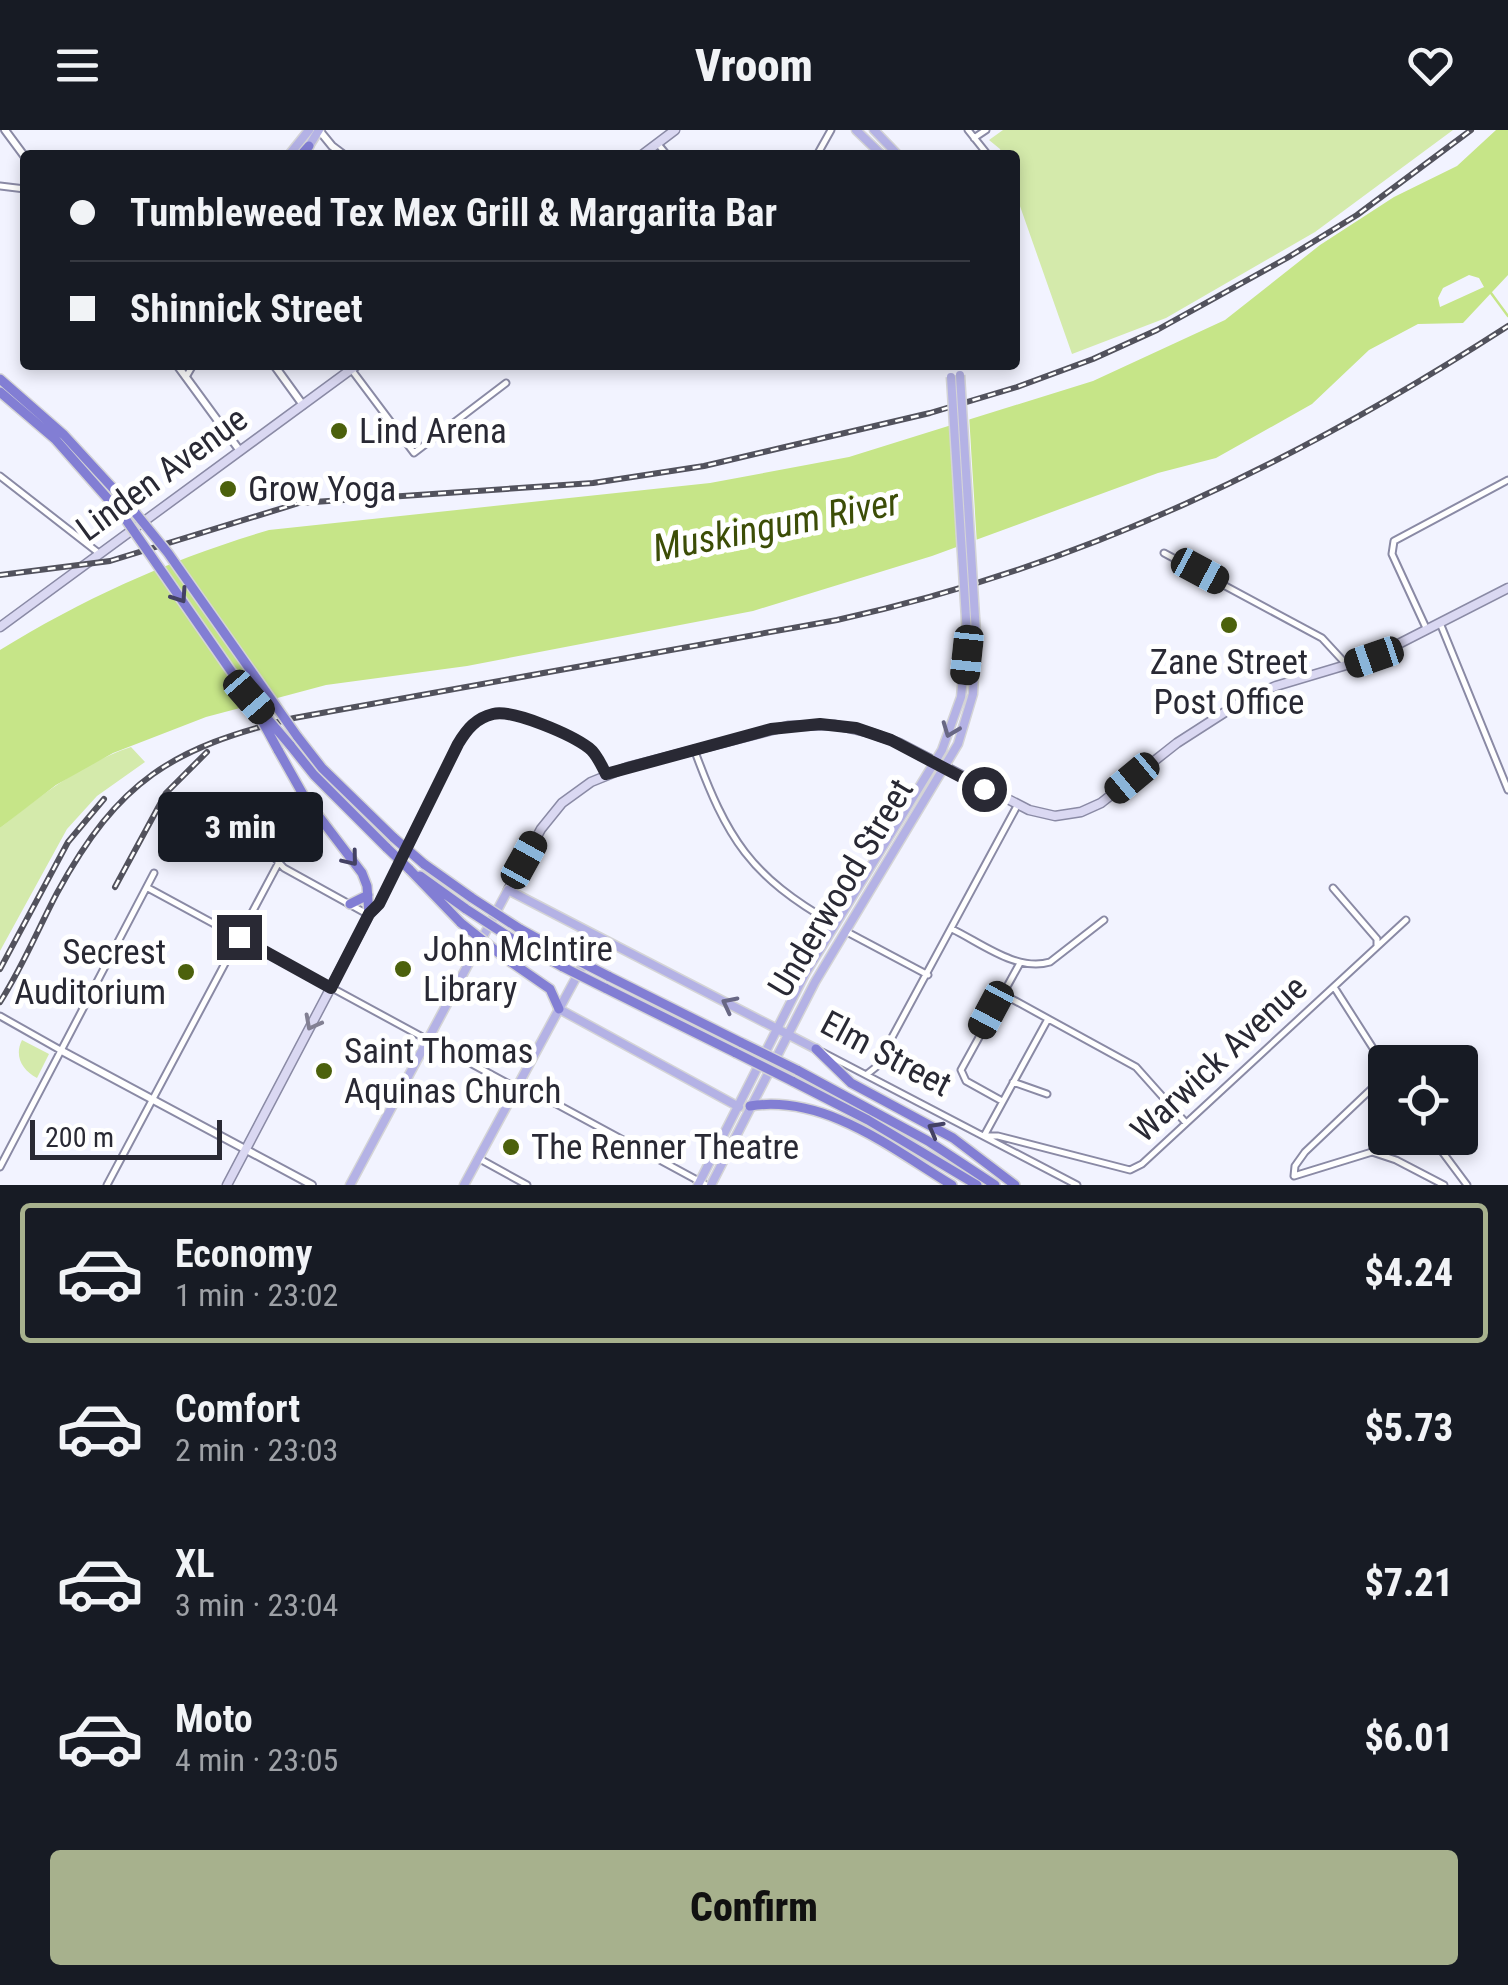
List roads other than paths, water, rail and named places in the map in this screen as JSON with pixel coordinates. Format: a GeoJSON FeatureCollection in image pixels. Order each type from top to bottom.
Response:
{"type":"FeatureCollection","features":[{"type":"Feature","properties":{"kind":"highway"},"geometry":{"type":"LineString","coordinates":[[0,379],[64,435],[128,513],[249,697],[316,813],[362,872],[369,914]]}},
{"type":"Feature","properties":{"kind":"highway"},"geometry":{"type":"LineString","coordinates":[[0,392],[54,439],[168,552],[272,705],[322,768],[424,864],[520,929],[797,1070],[928,1141],[995,1185]]}},
{"type":"Feature","properties":{"kind":"highway"},"geometry":{"type":"LineString","coordinates":[[249,697],[314,775],[461,923],[550,989],[559,1010]]}},
{"type":"Feature","properties":{"kind":"highway"},"geometry":{"type":"LineString","coordinates":[[410,869],[514,940],[868,1120],[977,1185]]}},
{"type":"Feature","properties":{"kind":"highway"},"geometry":{"type":"LineString","coordinates":[[350,904],[368,895]]}},
{"type":"Feature","properties":{"kind":"highway"},"geometry":{"type":"LineString","coordinates":[[816,1049],[851,1083],[952,1138],[1015,1185]]}},
{"type":"Feature","properties":{"kind":"highway"},"geometry":{"type":"LineString","coordinates":[[750,1106],[787,1106],[834,1117],[952,1185]]}},
{"type":"Feature","properties":{"kind":"main road"},"geometry":{"type":"LineString","coordinates":[[293,150],[309,130]]}},
{"type":"Feature","properties":{"kind":"main road"},"geometry":{"type":"LineString","coordinates":[[305,150],[319,130]]}},
{"type":"Feature","properties":{"kind":"main road"},"geometry":{"type":"LineString","coordinates":[[648,150],[675,130]]}},
{"type":"Feature","properties":{"kind":"main road"},"geometry":{"type":"LineString","coordinates":[[856,130],[877,150]]}},
{"type":"Feature","properties":{"kind":"main road"},"geometry":{"type":"LineString","coordinates":[[874,130],[893,150]]}},
{"type":"Feature","properties":{"kind":"main road","name":"Linden Avenue"},"geometry":{"type":"LineString","coordinates":[[0,627],[350,370]]}},
{"type":"Feature","properties":{"kind":"main road","name":"Underwood Street"},"geometry":{"type":"LineString","coordinates":[[704,1184],[844,930],[958,744],[970,710],[976,672],[957,372]]}},
{"type":"Feature","properties":{"kind":"main road"},"geometry":{"type":"LineString","coordinates":[[350,1185],[541,829],[578,791],[606,774],[771,729],[820,724],[871,732],[1017,806],[1055,816],[1091,808],[1177,743],[1247,698],[1374,657],[1508,588]]}},
{"type":"Feature","properties":{"kind":"main road","name":"Underwood Street"},"geometry":{"type":"LineString","coordinates":[[704,1184],[777,1028],[834,924],[948,737],[961,697],[972,634]]}},
{"type":"Feature","properties":{"kind":"main road","name":"Elm Street"},"geometry":{"type":"LineString","coordinates":[[508,890],[816,1049]]}},
{"type":"Feature","properties":{"kind":"main road"},"geometry":{"type":"LineString","coordinates":[[228,1185],[369,914]]}},
{"type":"Feature","properties":{"kind":"main road"},"geometry":{"type":"LineString","coordinates":[[464,1185],[598,937]]}},
{"type":"Feature","properties":{"kind":"main road"},"geometry":{"type":"LineString","coordinates":[[559,1010],[738,1108],[750,1106]]}},
{"type":"Feature","properties":{"kind":"street"},"geometry":{"type":"LineString","coordinates":[[5,130],[20,150]]}},
{"type":"Feature","properties":{"kind":"street"},"geometry":{"type":"LineString","coordinates":[[319,130],[337,150]]}},
{"type":"Feature","properties":{"kind":"street"},"geometry":{"type":"LineString","coordinates":[[968,130],[984,150]]}},
{"type":"Feature","properties":{"kind":"street"},"geometry":{"type":"LineString","coordinates":[[974,138],[986,130]]}},
{"type":"Feature","properties":{"kind":"street"},"geometry":{"type":"LineString","coordinates":[[657,143],[663,150]]}},
{"type":"Feature","properties":{"kind":"street"},"geometry":{"type":"LineString","coordinates":[[305,150],[332,146]]}},
{"type":"Feature","properties":{"kind":"street"},"geometry":{"type":"LineString","coordinates":[[181,370],[240,450]]}},
{"type":"Feature","properties":{"kind":"street"},"geometry":{"type":"LineString","coordinates":[[186,377],[190,370]]}},
{"type":"Feature","properties":{"kind":"street"},"geometry":{"type":"LineString","coordinates":[[278,370],[303,405]]}},
{"type":"Feature","properties":{"kind":"street"},"geometry":{"type":"LineString","coordinates":[[356,370],[414,453],[506,383]]}},
{"type":"Feature","properties":{"kind":"street"},"geometry":{"type":"LineString","coordinates":[[0,476],[100,554]]}},
{"type":"Feature","properties":{"kind":"street"},"geometry":{"type":"LineString","coordinates":[[1427,630],[1392,554],[1394,541],[1508,480]]}},
{"type":"Feature","properties":{"kind":"street"},"geometry":{"type":"LineString","coordinates":[[1164,553],[1322,638],[1347,666]]}},
{"type":"Feature","properties":{"kind":"street"},"geometry":{"type":"LineString","coordinates":[[1440,624],[1508,790]]}},
{"type":"Feature","properties":{"kind":"street"},"geometry":{"type":"LineString","coordinates":[[235,834],[369,914],[379,904],[467,729],[492,714],[514,714],[585,745],[606,774]]}},
{"type":"Feature","properties":{"kind":"street"},"geometry":{"type":"LineString","coordinates":[[694,749],[719,814],[744,853],[787,896],[834,924]]}},
{"type":"Feature","properties":{"kind":"street"},"geometry":{"type":"LineString","coordinates":[[866,1075],[876,1067],[928,975],[1017,806]]}},
{"type":"Feature","properties":{"kind":"street"},"geometry":{"type":"LineString","coordinates":[[107,1185],[279,862]]}},
{"type":"Feature","properties":{"kind":"street"},"geometry":{"type":"LineString","coordinates":[[0,1167],[154,873]]}},
{"type":"Feature","properties":{"kind":"street"},"geometry":{"type":"LineString","coordinates":[[148,888],[704,1184]]}},
{"type":"Feature","properties":{"kind":"street"},"geometry":{"type":"LineString","coordinates":[[1333,888],[1377,939],[1377,946]]}},
{"type":"Feature","properties":{"kind":"street"},"geometry":{"type":"LineString","coordinates":[[952,928],[1020,963],[1040,966],[1104,920]]}},
{"type":"Feature","properties":{"kind":"street","name":"Warwick Avenue"},"geometry":{"type":"LineString","coordinates":[[984,1136],[998,1136],[1130,1170],[1142,1164],[1406,920]]}},
{"type":"Feature","properties":{"kind":"street"},"geometry":{"type":"LineString","coordinates":[[844,930],[928,975]]}},
{"type":"Feature","properties":{"kind":"street"},"geometry":{"type":"LineString","coordinates":[[1002,1100],[966,1081],[961,1070],[1020,963]]}},
{"type":"Feature","properties":{"kind":"street"},"geometry":{"type":"LineString","coordinates":[[1334,987],[1371,1045]]}},
{"type":"Feature","properties":{"kind":"street"},"geometry":{"type":"LineString","coordinates":[[1001,994],[1136,1067],[1186,1123]]}},
{"type":"Feature","properties":{"kind":"street"},"geometry":{"type":"LineString","coordinates":[[0,1016],[312,1185]]}},
{"type":"Feature","properties":{"kind":"street"},"geometry":{"type":"LineString","coordinates":[[984,1136],[1048,1018]]}},
{"type":"Feature","properties":{"kind":"street","name":"Elm Street"},"geometry":{"type":"LineString","coordinates":[[816,1049],[1076,1185]]}},
{"type":"Feature","properties":{"kind":"street"},"geometry":{"type":"LineString","coordinates":[[1013,1082],[1046,1094]]}},
{"type":"Feature","properties":{"kind":"street"},"geometry":{"type":"LineString","coordinates":[[1368,1092],[1306,1152],[1295,1166],[1294,1176],[1368,1153]]}},
{"type":"Feature","properties":{"kind":"street"},"geometry":{"type":"LineString","coordinates":[[1381,1155],[1444,1185]]}},
{"type":"Feature","properties":{"kind":"street"},"geometry":{"type":"LineString","coordinates":[[1445,1155],[1468,1185]]}},
{"type":"Feature","properties":{"kind":"street"},"geometry":{"type":"LineString","coordinates":[[478,1158],[527,1185]]}},
{"type":"Feature","properties":{"kind":"water","name":"Muskingum River"},"geometry":{"type":"Polygon","coordinates":[[[1496,130],[1508,130],[1508,275],[1463,323],[1418,324],[1369,350],[1312,404],[1216,458],[1158,473],[932,556],[753,611],[467,666],[326,685],[206,717],[113,753],[56,785],[0,828],[0,650],[130,581],[269,530],[710,483],[849,457],[1093,381],[1225,320],[1320,245],[1394,197],[1457,166],[1496,130]],[[1469,275],[1443,288],[1438,298],[1440,307],[1484,287],[1479,278],[1469,275]]]}},
{"type":"Feature","properties":{"kind":"waterway"},"geometry":{"type":"LineString","coordinates":[[1491,293],[1508,316]]}},
{"type":"Feature","properties":{"kind":"railway"},"geometry":{"type":"LineString","coordinates":[[0,575],[110,561],[299,503],[593,483],[704,466],[930,413],[1017,387],[1157,330],[1287,258],[1357,215],[1471,130]]}},
{"type":"Feature","properties":{"kind":"railway"},"geometry":{"type":"LineString","coordinates":[[0,1002],[57,893],[103,822],[153,774],[214,742],[294,718],[837,620],[1016,570],[1102,539],[1268,465],[1349,422],[1508,326]]}},
{"type":"Feature","properties":{"kind":"railway"},"geometry":{"type":"LineString","coordinates":[[115,887],[166,793],[207,752]]}},
{"type":"Feature","properties":{"kind":"railway"},"geometry":{"type":"LineString","coordinates":[[0,969],[68,842],[104,799]]}},
{"type":"Feature","properties":{"kind":"place","name":"Lind Arena"},"geometry":{"type":"Point","coordinates":[339,431]}},
{"type":"Feature","properties":{"kind":"place","name":"Grow Yoga"},"geometry":{"type":"Point","coordinates":[228,489]}},
{"type":"Feature","properties":{"kind":"place","name":"Zane Street Post Office"},"geometry":{"type":"Point","coordinates":[1229,625]}},
{"type":"Feature","properties":{"kind":"place","name":"John McIntire Library"},"geometry":{"type":"Point","coordinates":[403,969]}},
{"type":"Feature","properties":{"kind":"place","name":"Secrest Auditorium"},"geometry":{"type":"Point","coordinates":[186,972]}},
{"type":"Feature","properties":{"kind":"place","name":"Saint Thomas Aquinas Church"},"geometry":{"type":"Point","coordinates":[324,1071]}},
{"type":"Feature","properties":{"kind":"place","name":"The Renner Theatre"},"geometry":{"type":"Point","coordinates":[511,1147]}}]}
